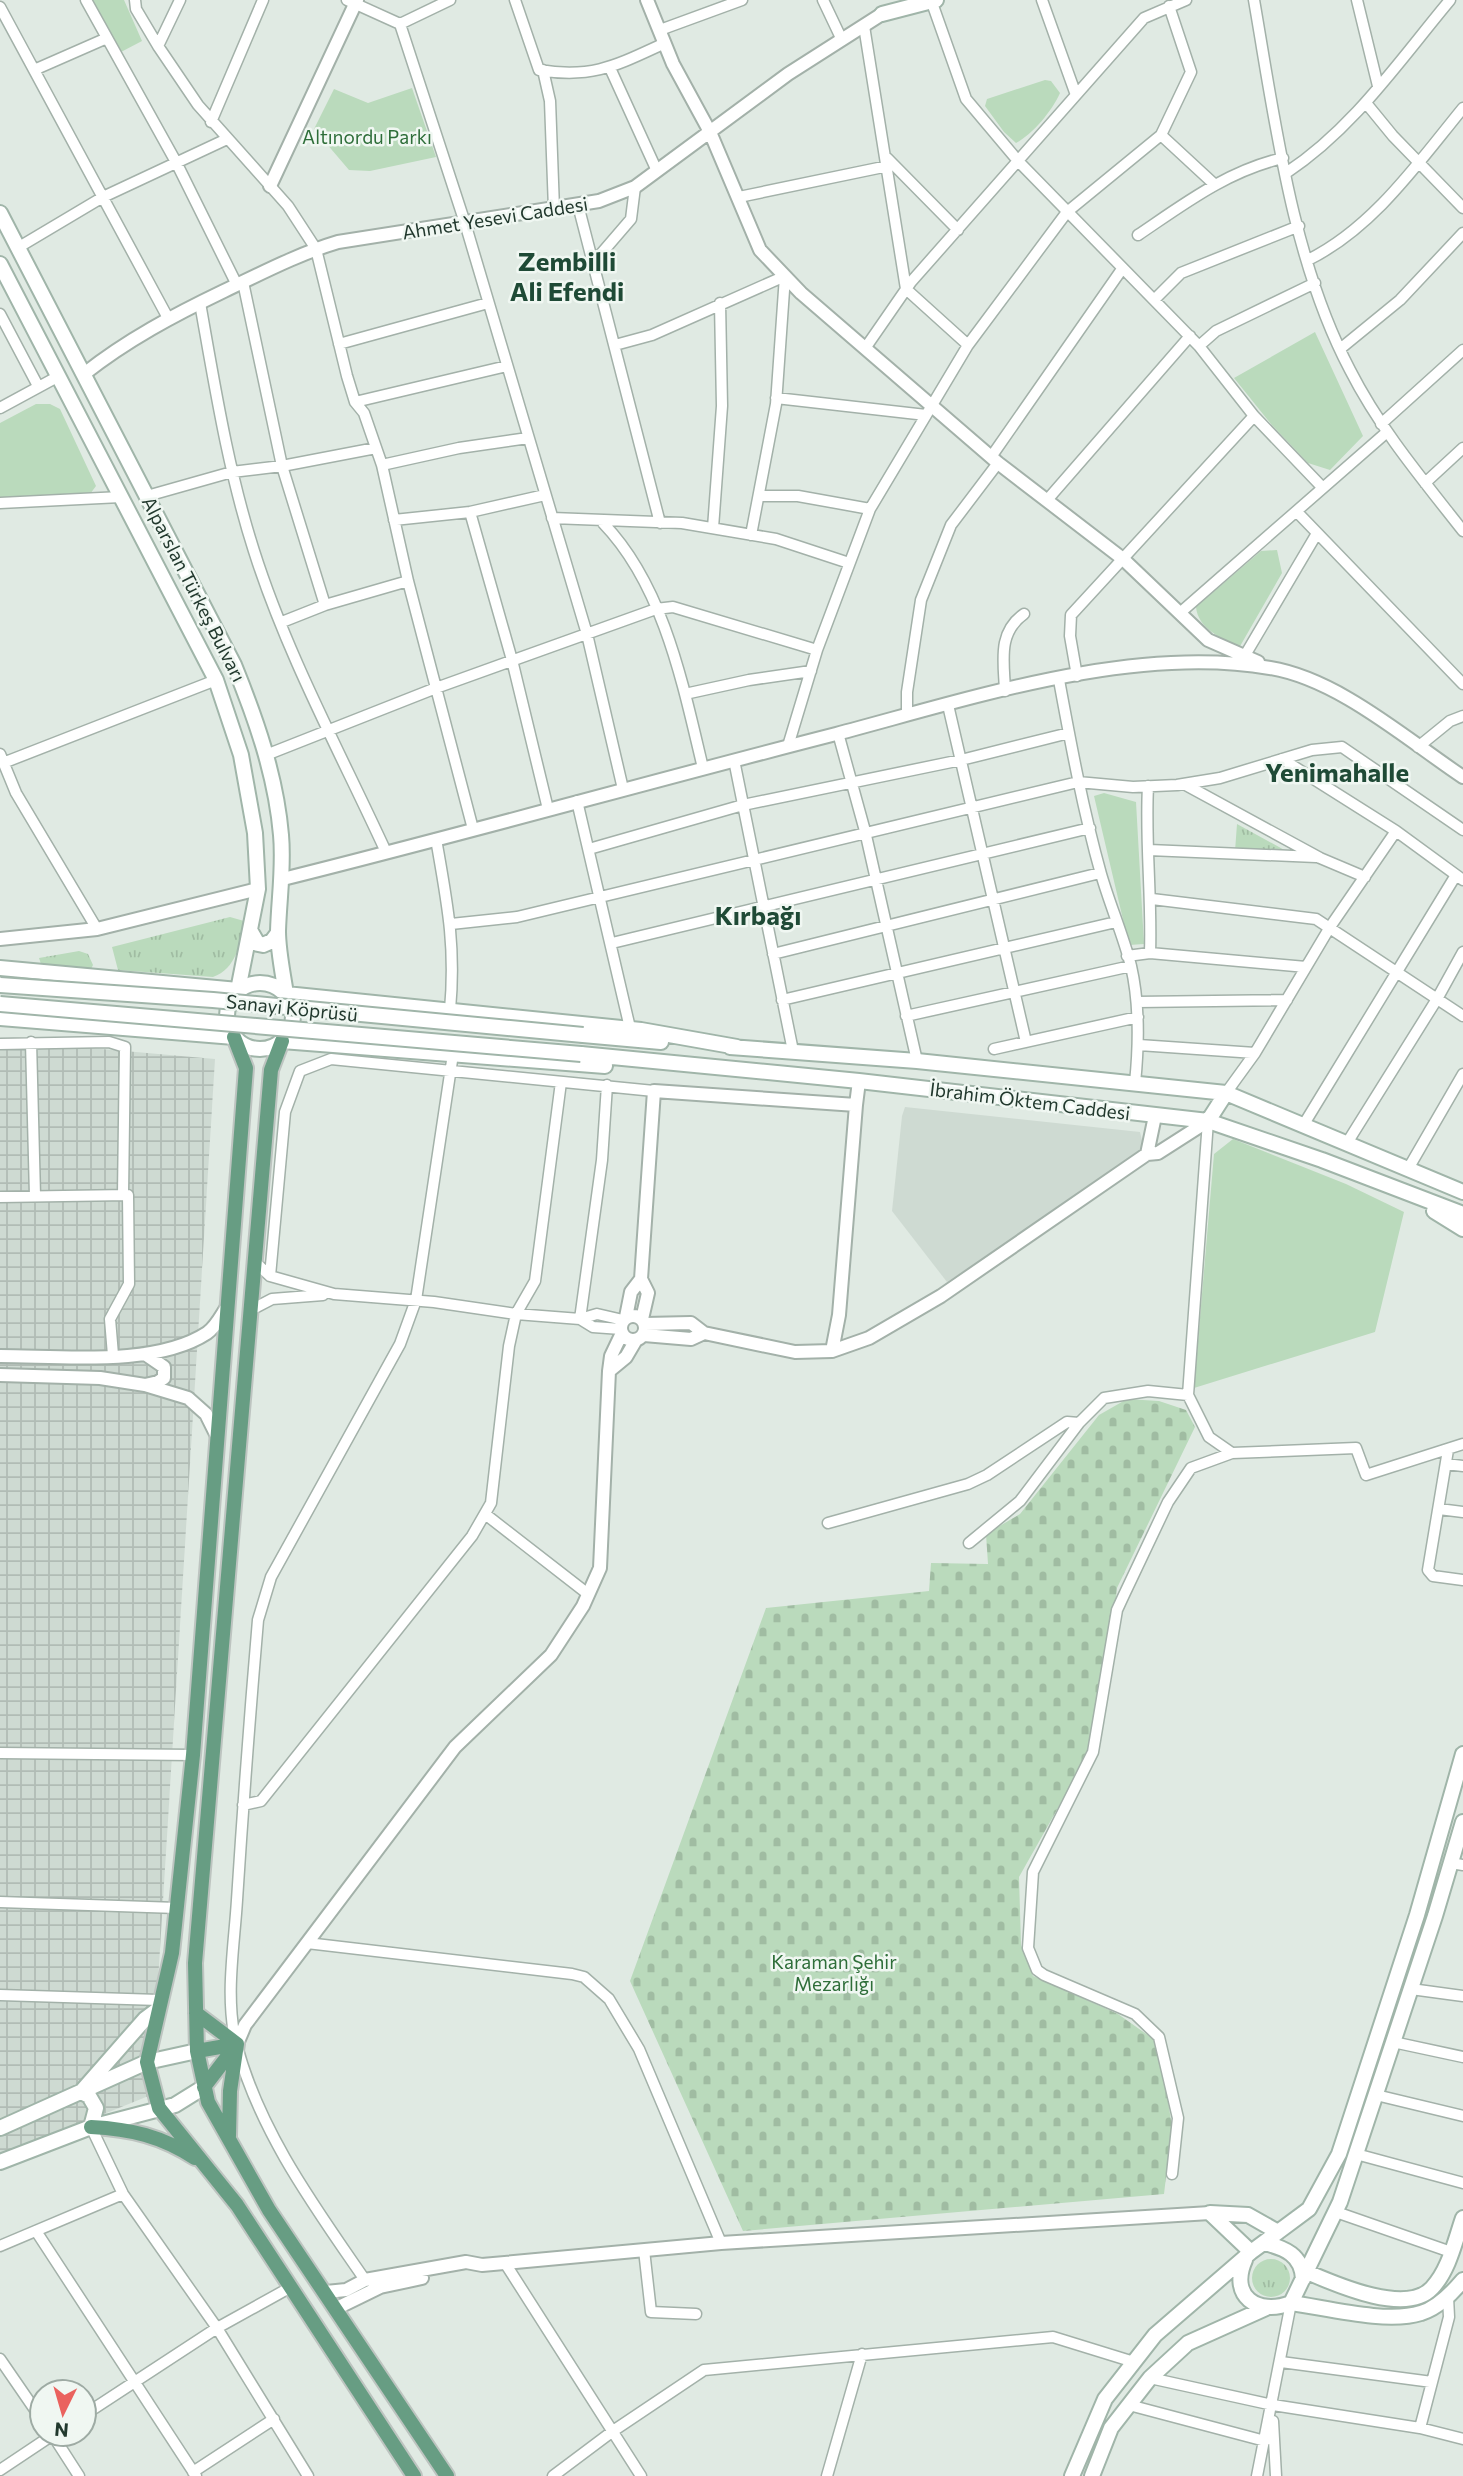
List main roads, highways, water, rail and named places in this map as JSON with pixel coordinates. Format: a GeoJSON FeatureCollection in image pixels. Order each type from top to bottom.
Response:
{"type":"FeatureCollection","features":[{"type":"Feature","properties":{"kind":"main road","name":"Ahmet Yesevi Caddesi"},"geometry":{"type":"LineString","coordinates":[[904,0],[882,14],[933,1]]}},
{"type":"Feature","properties":{"kind":"main road","name":"Alparslan Türkeş Bulvarı"},"geometry":{"type":"LineString","coordinates":[[0,213],[234,665],[266,755],[281,833],[283,879],[278,933],[286,994]]}},
{"type":"Feature","properties":{"kind":"main road","name":"Alparslan Türkeş Bulvarı"},"geometry":{"type":"LineString","coordinates":[[0,264],[216,680],[241,755],[255,833],[258,889],[239,990]]}},
{"type":"Feature","properties":{"kind":"main road"},"geometry":{"type":"LineString","coordinates":[[250,930],[254,939],[263,945],[272,941],[278,933]]}},
{"type":"Feature","properties":{"kind":"main road"},"geometry":{"type":"LineString","coordinates":[[0,968],[239,990],[258,982],[278,988],[286,994],[630,1028],[737,1047]]}},
{"type":"Feature","properties":{"kind":"main road","name":"Sanayi Köprüsü"},"geometry":{"type":"LineString","coordinates":[[0,985],[213,1000],[583,1035]]}},
{"type":"Feature","properties":{"kind":"main road"},"geometry":{"type":"LineString","coordinates":[[239,990],[228,1007],[229,1028],[246,1068],[193,1755],[172,1953],[146,2062],[159,2108],[207,2165],[291,2287],[414,2476]]}},
{"type":"Feature","properties":{"kind":"main road"},"geometry":{"type":"LineString","coordinates":[[286,994],[293,1013],[293,1024],[282,1041],[271,1070],[249,1311],[195,1963],[197,2051],[208,2102],[269,2210],[327,2292],[447,2476]]}},
{"type":"Feature","properties":{"kind":"main road","name":"Sanayi Köprüsü"},"geometry":{"type":"LineString","coordinates":[[0,1004],[581,1054]]}},
{"type":"Feature","properties":{"kind":"main road"},"geometry":{"type":"LineString","coordinates":[[0,1018],[234,1037],[252,1048],[273,1046],[282,1041],[641,1069],[728,1068]]}},
{"type":"Feature","properties":{"kind":"main road","name":"İbrahim Öktem Caddesi"},"geometry":{"type":"LineString","coordinates":[[583,1035],[916,1061],[1226,1093],[1463,1192]]}},
{"type":"Feature","properties":{"kind":"main road","name":"İbrahim Öktem Caddesi"},"geometry":{"type":"LineString","coordinates":[[581,1054],[859,1081],[1208,1121],[1322,1160],[1463,1214]]}},
{"type":"Feature","properties":{"kind":"main road"},"geometry":{"type":"LineString","coordinates":[[246,1068],[258,1060],[271,1070]]}},
{"type":"Feature","properties":{"kind":"main road"},"geometry":{"type":"LineString","coordinates":[[1155,1115],[1157,1098],[1163,1087]]}},
{"type":"Feature","properties":{"kind":"main road"},"geometry":{"type":"LineString","coordinates":[[1208,1121],[1226,1093]]}},
{"type":"Feature","properties":{"kind":"main road"},"geometry":{"type":"LineString","coordinates":[[1393,1189],[1463,1229]]}},
{"type":"Feature","properties":{"kind":"main road"},"geometry":{"type":"LineString","coordinates":[[1072,2476],[1105,2399],[1155,2335],[1249,2255],[1309,2209],[1339,2154],[1417,1915],[1463,1754]]}},
{"type":"Feature","properties":{"kind":"main road"},"geometry":{"type":"LineString","coordinates":[[1291,2303],[1336,2212],[1411,1989],[1457,1864],[1463,1822]]}},
{"type":"Feature","properties":{"kind":"main road"},"geometry":{"type":"LineString","coordinates":[[80,2092],[158,2005]]}},
{"type":"Feature","properties":{"kind":"main road"},"geometry":{"type":"LineString","coordinates":[[196,2012],[236,2044]]}},
{"type":"Feature","properties":{"kind":"main road"},"geometry":{"type":"LineString","coordinates":[[0,2128],[146,2062],[236,2044]]}},
{"type":"Feature","properties":{"kind":"main road"},"geometry":{"type":"LineString","coordinates":[[0,2162],[91,2127],[186,2101],[204,2087],[236,2044]]}},
{"type":"Feature","properties":{"kind":"main road"},"geometry":{"type":"LineString","coordinates":[[229,2141],[230,2091],[236,2044]]}},
{"type":"Feature","properties":{"kind":"main road"},"geometry":{"type":"LineString","coordinates":[[80,2092],[89,2096],[96,2108],[91,2127]]}},
{"type":"Feature","properties":{"kind":"main road"},"geometry":{"type":"LineString","coordinates":[[91,2127],[119,2128],[153,2135],[207,2165]]}},
{"type":"Feature","properties":{"kind":"main road"},"geometry":{"type":"LineString","coordinates":[[1249,2255],[1210,2213],[1248,2216],[1278,2232]]}},
{"type":"Feature","properties":{"kind":"main road"},"geometry":{"type":"LineString","coordinates":[[1264,2243],[1287,2250],[1295,2256],[1305,2275],[1384,2298],[1408,2299],[1430,2290],[1451,2252],[1463,2218]]}},
{"type":"Feature","properties":{"kind":"main road"},"geometry":{"type":"LineString","coordinates":[[1249,2255],[1240,2269],[1242,2290],[1248,2298],[1266,2308]]}},
{"type":"Feature","properties":{"kind":"main road"},"geometry":{"type":"LineString","coordinates":[[1092,2476],[1111,2428],[1150,2378],[1188,2343],[1266,2308],[1291,2303],[1397,2317],[1422,2313],[1448,2297],[1463,2280]]}},
{"type":"Feature","properties":{"kind":"district","name":"Zembilli Ali Efendi"},"geometry":{"type":"Point","coordinates":[567,277]}},
{"type":"Feature","properties":{"kind":"district","name":"Yenimahalle"},"geometry":{"type":"Point","coordinates":[1337,773]}},
{"type":"Feature","properties":{"kind":"district","name":"Kırbağı"},"geometry":{"type":"Point","coordinates":[758,916]}},
{"type":"Feature","properties":{"kind":"park label","name":"Altınordu Parkı"},"geometry":{"type":"Point","coordinates":[367,137]}},
{"type":"Feature","properties":{"kind":"park label","name":"Karaman Şehir Mezarlığı"},"geometry":{"type":"Point","coordinates":[834,1973]}}]}
